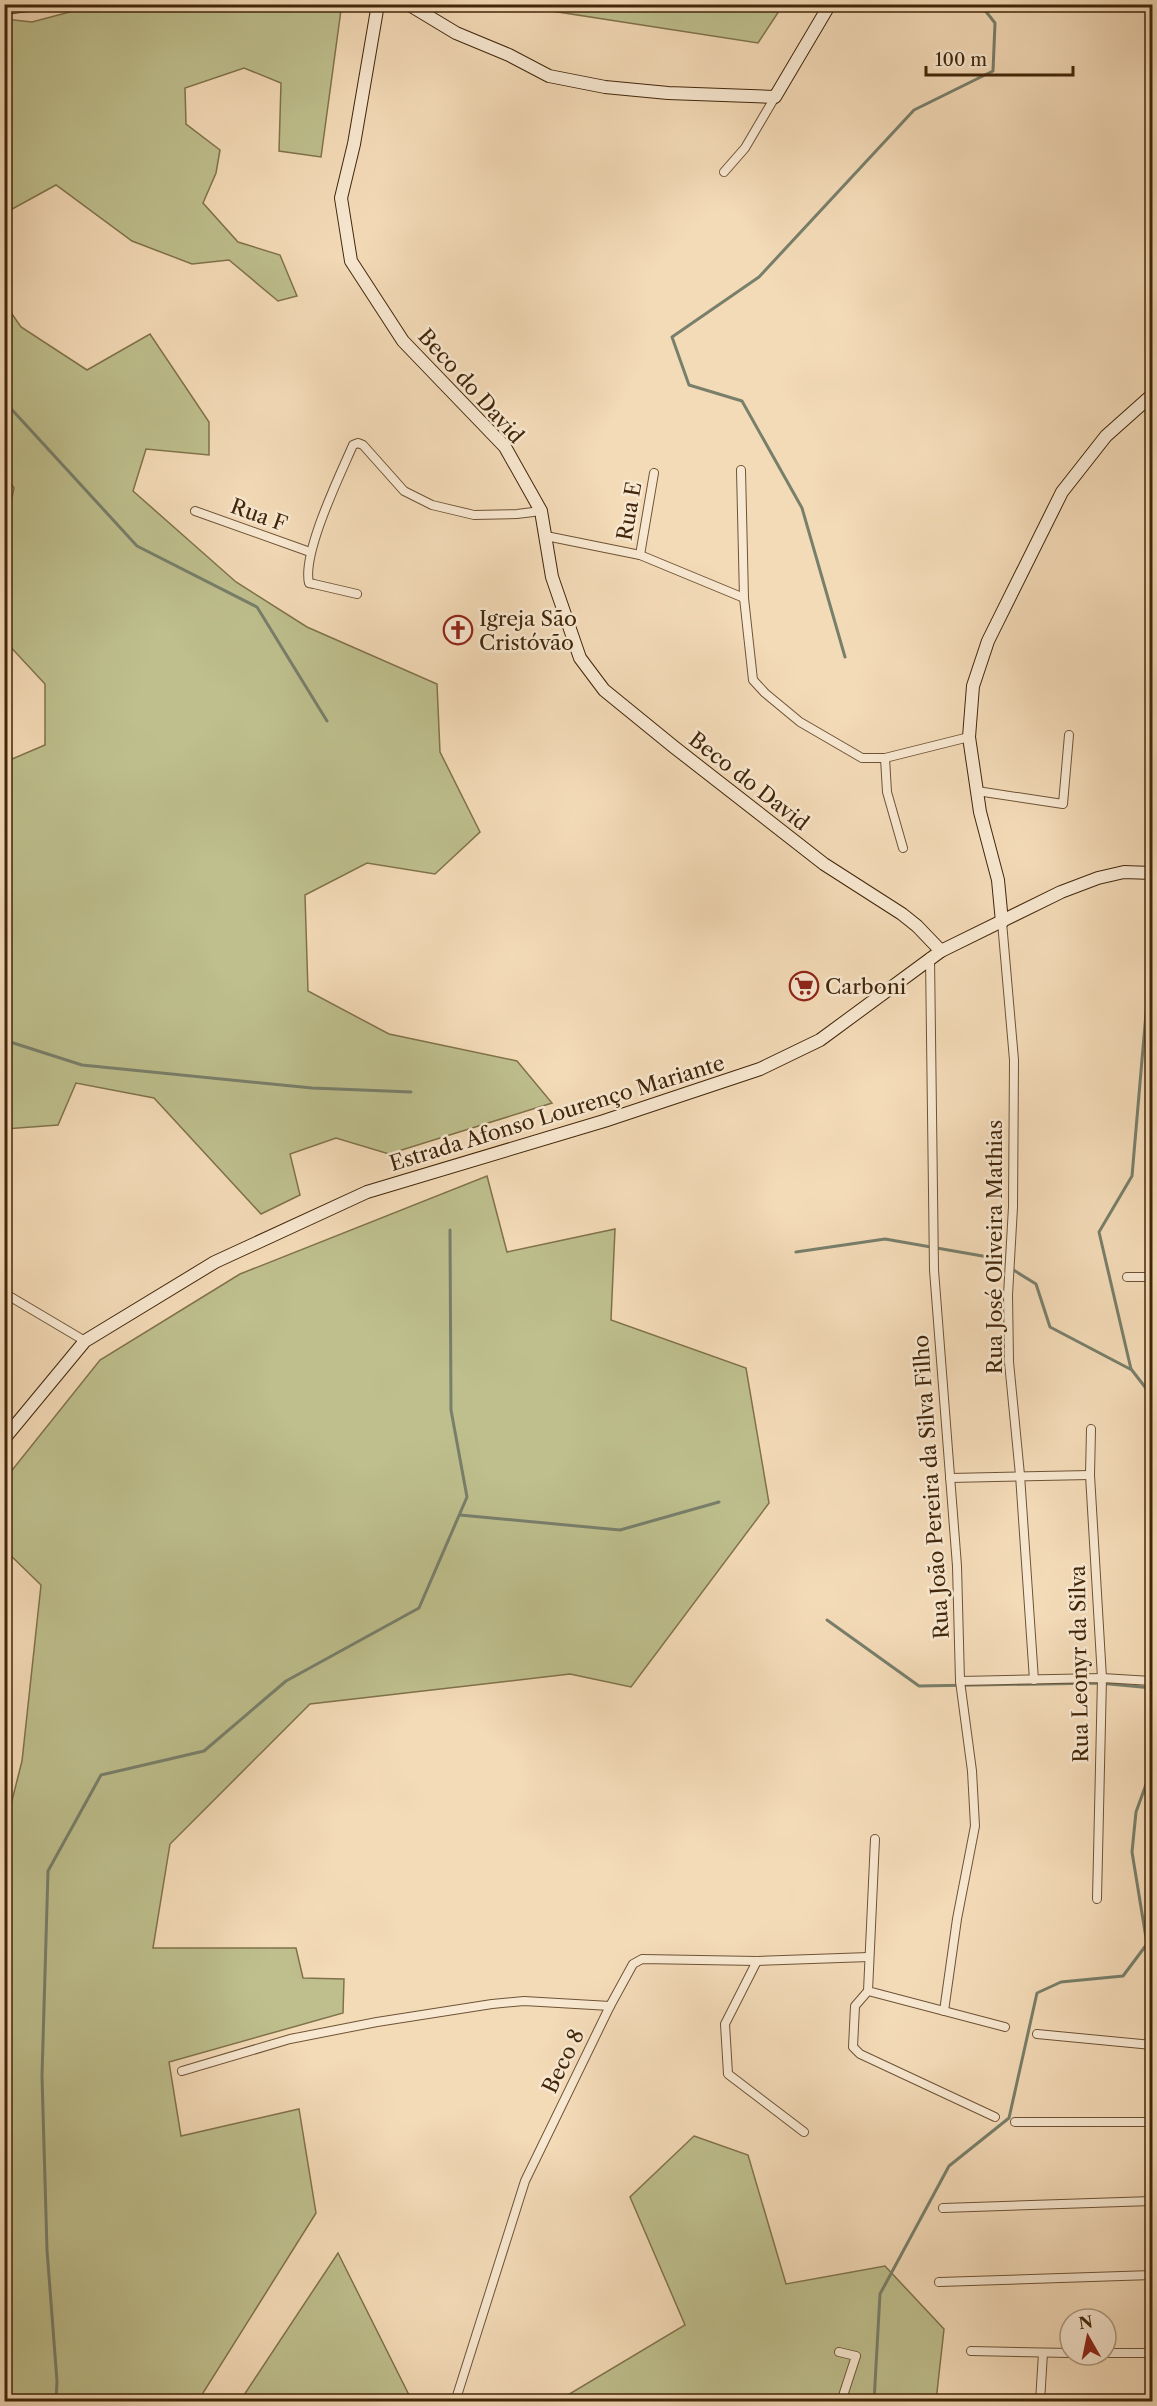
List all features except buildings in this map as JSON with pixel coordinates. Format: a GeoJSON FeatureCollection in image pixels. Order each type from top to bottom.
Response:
{"type":"FeatureCollection","features":[{"type":"Feature","properties":{"kind":"main road"},"geometry":{"type":"LineString","coordinates":[[4,8],[36,4]]}},
{"type":"Feature","properties":{"kind":"main road","name":"Beco do David"},"geometry":{"type":"LineString","coordinates":[[378,4],[354,144],[341,198],[351,261],[403,342],[505,447],[541,510],[552,577],[580,658],[604,690],[674,747],[824,864],[917,926],[935,954]]}},
{"type":"Feature","properties":{"kind":"main road"},"geometry":{"type":"LineString","coordinates":[[408,4],[456,33],[509,55],[549,76],[605,87],[668,93],[775,97],[830,4]]}},
{"type":"Feature","properties":{"kind":"main road"},"geometry":{"type":"LineString","coordinates":[[1002,922],[998,880],[980,812],[969,737],[973,686],[988,641],[1062,492],[1106,436],[1152,396]]}},
{"type":"Feature","properties":{"kind":"main road","name":"Estrada Afonso Lourenço Mariante"},"geometry":{"type":"LineString","coordinates":[[4,1439],[85,1341],[215,1262],[368,1192],[603,1121],[760,1070],[820,1040],[935,954],[1062,892],[1098,878],[1124,872],[1152,873]]}},
{"type":"Feature","properties":{"kind":"street"},"geometry":{"type":"LineString","coordinates":[[724,172],[745,148],[775,97]]}},
{"type":"Feature","properties":{"kind":"street"},"geometry":{"type":"LineString","coordinates":[[357,594],[309,583],[310,552],[353,445],[358,443],[363,445],[404,491],[432,505],[474,515],[517,514],[541,510]]}},
{"type":"Feature","properties":{"kind":"street"},"geometry":{"type":"LineString","coordinates":[[741,470],[744,598],[753,680],[800,722],[862,759],[885,758],[969,737]]}},
{"type":"Feature","properties":{"kind":"street","name":"Rua E"},"geometry":{"type":"LineString","coordinates":[[640,555],[654,473]]}},
{"type":"Feature","properties":{"kind":"street","name":"Rua F"},"geometry":{"type":"LineString","coordinates":[[195,511],[310,552]]}},
{"type":"Feature","properties":{"kind":"street"},"geometry":{"type":"LineString","coordinates":[[546,536],[640,555],[744,598]]}},
{"type":"Feature","properties":{"kind":"street"},"geometry":{"type":"LineString","coordinates":[[977,791],[1063,804],[1069,735]]}},
{"type":"Feature","properties":{"kind":"street"},"geometry":{"type":"LineString","coordinates":[[885,758],[887,792],[903,848]]}},
{"type":"Feature","properties":{"kind":"street","name":"Rua José Oliveira Mathias"},"geometry":{"type":"LineString","coordinates":[[1002,922],[1014,1060],[1013,1207],[1008,1295],[1009,1362],[1020,1475],[1034,1680]]}},
{"type":"Feature","properties":{"kind":"street","name":"Rua João Pereira da Silva Filho"},"geometry":{"type":"LineString","coordinates":[[935,954],[934,1270],[957,1566],[960,1681],[972,1771],[975,1826],[957,1919],[944,2011]]}},
{"type":"Feature","properties":{"kind":"street"},"geometry":{"type":"LineString","coordinates":[[1127,1277],[1152,1277]]}},
{"type":"Feature","properties":{"kind":"street"},"geometry":{"type":"LineString","coordinates":[[4,1293],[85,1341]]}},
{"type":"Feature","properties":{"kind":"street","name":"Rua Leonyr da Silva"},"geometry":{"type":"LineString","coordinates":[[1091,1429],[1090,1475],[1102,1678],[1097,1899]]}},
{"type":"Feature","properties":{"kind":"street"},"geometry":{"type":"LineString","coordinates":[[950,1478],[1090,1475]]}},
{"type":"Feature","properties":{"kind":"street"},"geometry":{"type":"LineString","coordinates":[[960,1681],[1102,1678],[1152,1681]]}},
{"type":"Feature","properties":{"kind":"street"},"geometry":{"type":"LineString","coordinates":[[875,1839],[868,1991],[855,2006],[853,2047],[860,2054],[995,2117]]}},
{"type":"Feature","properties":{"kind":"street","name":"Beco 8"},"geometry":{"type":"LineString","coordinates":[[455,2402],[525,2181],[610,2006],[633,1964],[642,1959],[757,1961],[869,1957]]}},
{"type":"Feature","properties":{"kind":"street"},"geometry":{"type":"LineString","coordinates":[[757,1961],[725,2024],[728,2074],[804,2132]]}},
{"type":"Feature","properties":{"kind":"street"},"geometry":{"type":"LineString","coordinates":[[868,1991],[1005,2027]]}},
{"type":"Feature","properties":{"kind":"street"},"geometry":{"type":"LineString","coordinates":[[182,2071],[290,2039],[377,2022],[492,2004],[524,2001],[610,2006]]}},
{"type":"Feature","properties":{"kind":"street"},"geometry":{"type":"LineString","coordinates":[[1037,2034],[1152,2045]]}},
{"type":"Feature","properties":{"kind":"street"},"geometry":{"type":"LineString","coordinates":[[1016,2122],[1152,2122]]}},
{"type":"Feature","properties":{"kind":"street"},"geometry":{"type":"LineString","coordinates":[[943,2208],[1152,2201]]}},
{"type":"Feature","properties":{"kind":"street"},"geometry":{"type":"LineString","coordinates":[[939,2282],[1152,2274]]}},
{"type":"Feature","properties":{"kind":"street"},"geometry":{"type":"LineString","coordinates":[[971,2351],[1058,2353]]}},
{"type":"Feature","properties":{"kind":"street"},"geometry":{"type":"LineString","coordinates":[[839,2352],[856,2356],[841,2402]]}},
{"type":"Feature","properties":{"kind":"street"},"geometry":{"type":"LineString","coordinates":[[1040,2402],[1043,2353]]}},
{"type":"Feature","properties":{"kind":"street"},"geometry":{"type":"LineString","coordinates":[[1118,2353],[1152,2353]]}},
{"type":"Feature","properties":{"kind":"green space"},"geometry":{"type":"Polygon","coordinates":[[[513,4],[783,5],[758,43],[513,4]]]}},
{"type":"Feature","properties":{"kind":"green space"},"geometry":{"type":"Polygon","coordinates":[[[96,5],[337,5],[341,10],[321,157],[279,151],[281,83],[244,68],[185,88],[186,124],[220,150],[216,173],[203,203],[238,242],[280,255],[297,296],[278,301],[229,260],[192,264],[132,241],[56,185],[5,213],[5,19],[32,22],[96,5]]]}},
{"type":"Feature","properties":{"kind":"green space"},"geometry":{"type":"Polygon","coordinates":[[[5,304],[21,327],[87,370],[150,334],[209,422],[209,455],[146,449],[133,491],[236,582],[307,627],[437,684],[440,752],[480,832],[435,874],[367,863],[305,895],[308,991],[389,1034],[517,1061],[552,1103],[389,1154],[336,1138],[290,1154],[300,1195],[261,1214],[154,1098],[76,1083],[58,1125],[5,1129],[5,762],[45,745],[45,684],[5,641],[5,531],[14,488],[5,475],[5,304]]]}},
{"type":"Feature","properties":{"kind":"green space"},"geometry":{"type":"Polygon","coordinates":[[[487,1176],[507,1252],[615,1229],[611,1320],[746,1368],[769,1503],[631,1687],[570,1674],[310,1704],[170,1844],[153,1948],[296,1948],[303,1978],[344,1979],[343,2013],[169,2062],[181,2136],[299,2109],[316,2213],[198,2401],[5,2401],[5,1828],[22,1761],[41,1585],[5,1550],[5,1479],[100,1360],[240,1274],[487,1176]]]}},
{"type":"Feature","properties":{"kind":"green space"},"geometry":{"type":"Polygon","coordinates":[[[694,2136],[748,2155],[786,2284],[885,2266],[944,2329],[936,2401],[556,2402],[685,2325],[630,2197],[694,2136]]]}},
{"type":"Feature","properties":{"kind":"green space"},"geometry":{"type":"Polygon","coordinates":[[[338,2253],[412,2401],[240,2401],[338,2253]]]}},
{"type":"Feature","properties":{"kind":"waterway"},"geometry":{"type":"LineString","coordinates":[[845,657],[802,508],[742,401],[689,385],[672,337],[759,277],[914,110],[993,71],[995,23],[980,4]]}},
{"type":"Feature","properties":{"kind":"waterway"},"geometry":{"type":"LineString","coordinates":[[4,401],[137,546],[257,607],[327,721]]}},
{"type":"Feature","properties":{"kind":"waterway"},"geometry":{"type":"LineString","coordinates":[[1151,955],[1132,1176],[1099,1232],[1131,1369],[1152,1396]]}},
{"type":"Feature","properties":{"kind":"waterway"},"geometry":{"type":"LineString","coordinates":[[4,1040],[82,1065],[312,1088],[411,1092]]}},
{"type":"Feature","properties":{"kind":"waterway"},"geometry":{"type":"LineString","coordinates":[[56,2402],[57,2381],[47,2250],[42,2076],[48,1871],[101,1775],[204,1751],[286,1681],[419,1608],[467,1497],[451,1410],[450,1230]]}},
{"type":"Feature","properties":{"kind":"waterway"},"geometry":{"type":"LineString","coordinates":[[796,1252],[885,1239],[994,1258],[1036,1284],[1050,1327],[1130,1369]]}},
{"type":"Feature","properties":{"kind":"waterway"},"geometry":{"type":"LineString","coordinates":[[460,1515],[620,1530],[719,1502]]}},
{"type":"Feature","properties":{"kind":"waterway"},"geometry":{"type":"LineString","coordinates":[[827,1620],[919,1686],[1099,1683],[1152,1688]]}},
{"type":"Feature","properties":{"kind":"waterway"},"geometry":{"type":"LineString","coordinates":[[874,2402],[880,2294],[949,2166],[1009,2118],[1037,1993],[1061,1982],[1123,1976],[1147,1944],[1132,1852],[1136,1812],[1152,1768]]}},
{"type":"Feature","properties":{"kind":"place","name":"Igreja São Cristóvão"},"geometry":{"type":"Point","coordinates":[458,630]}},
{"type":"Feature","properties":{"kind":"place","name":"Carboni"},"geometry":{"type":"Point","coordinates":[804,986]}}]}
